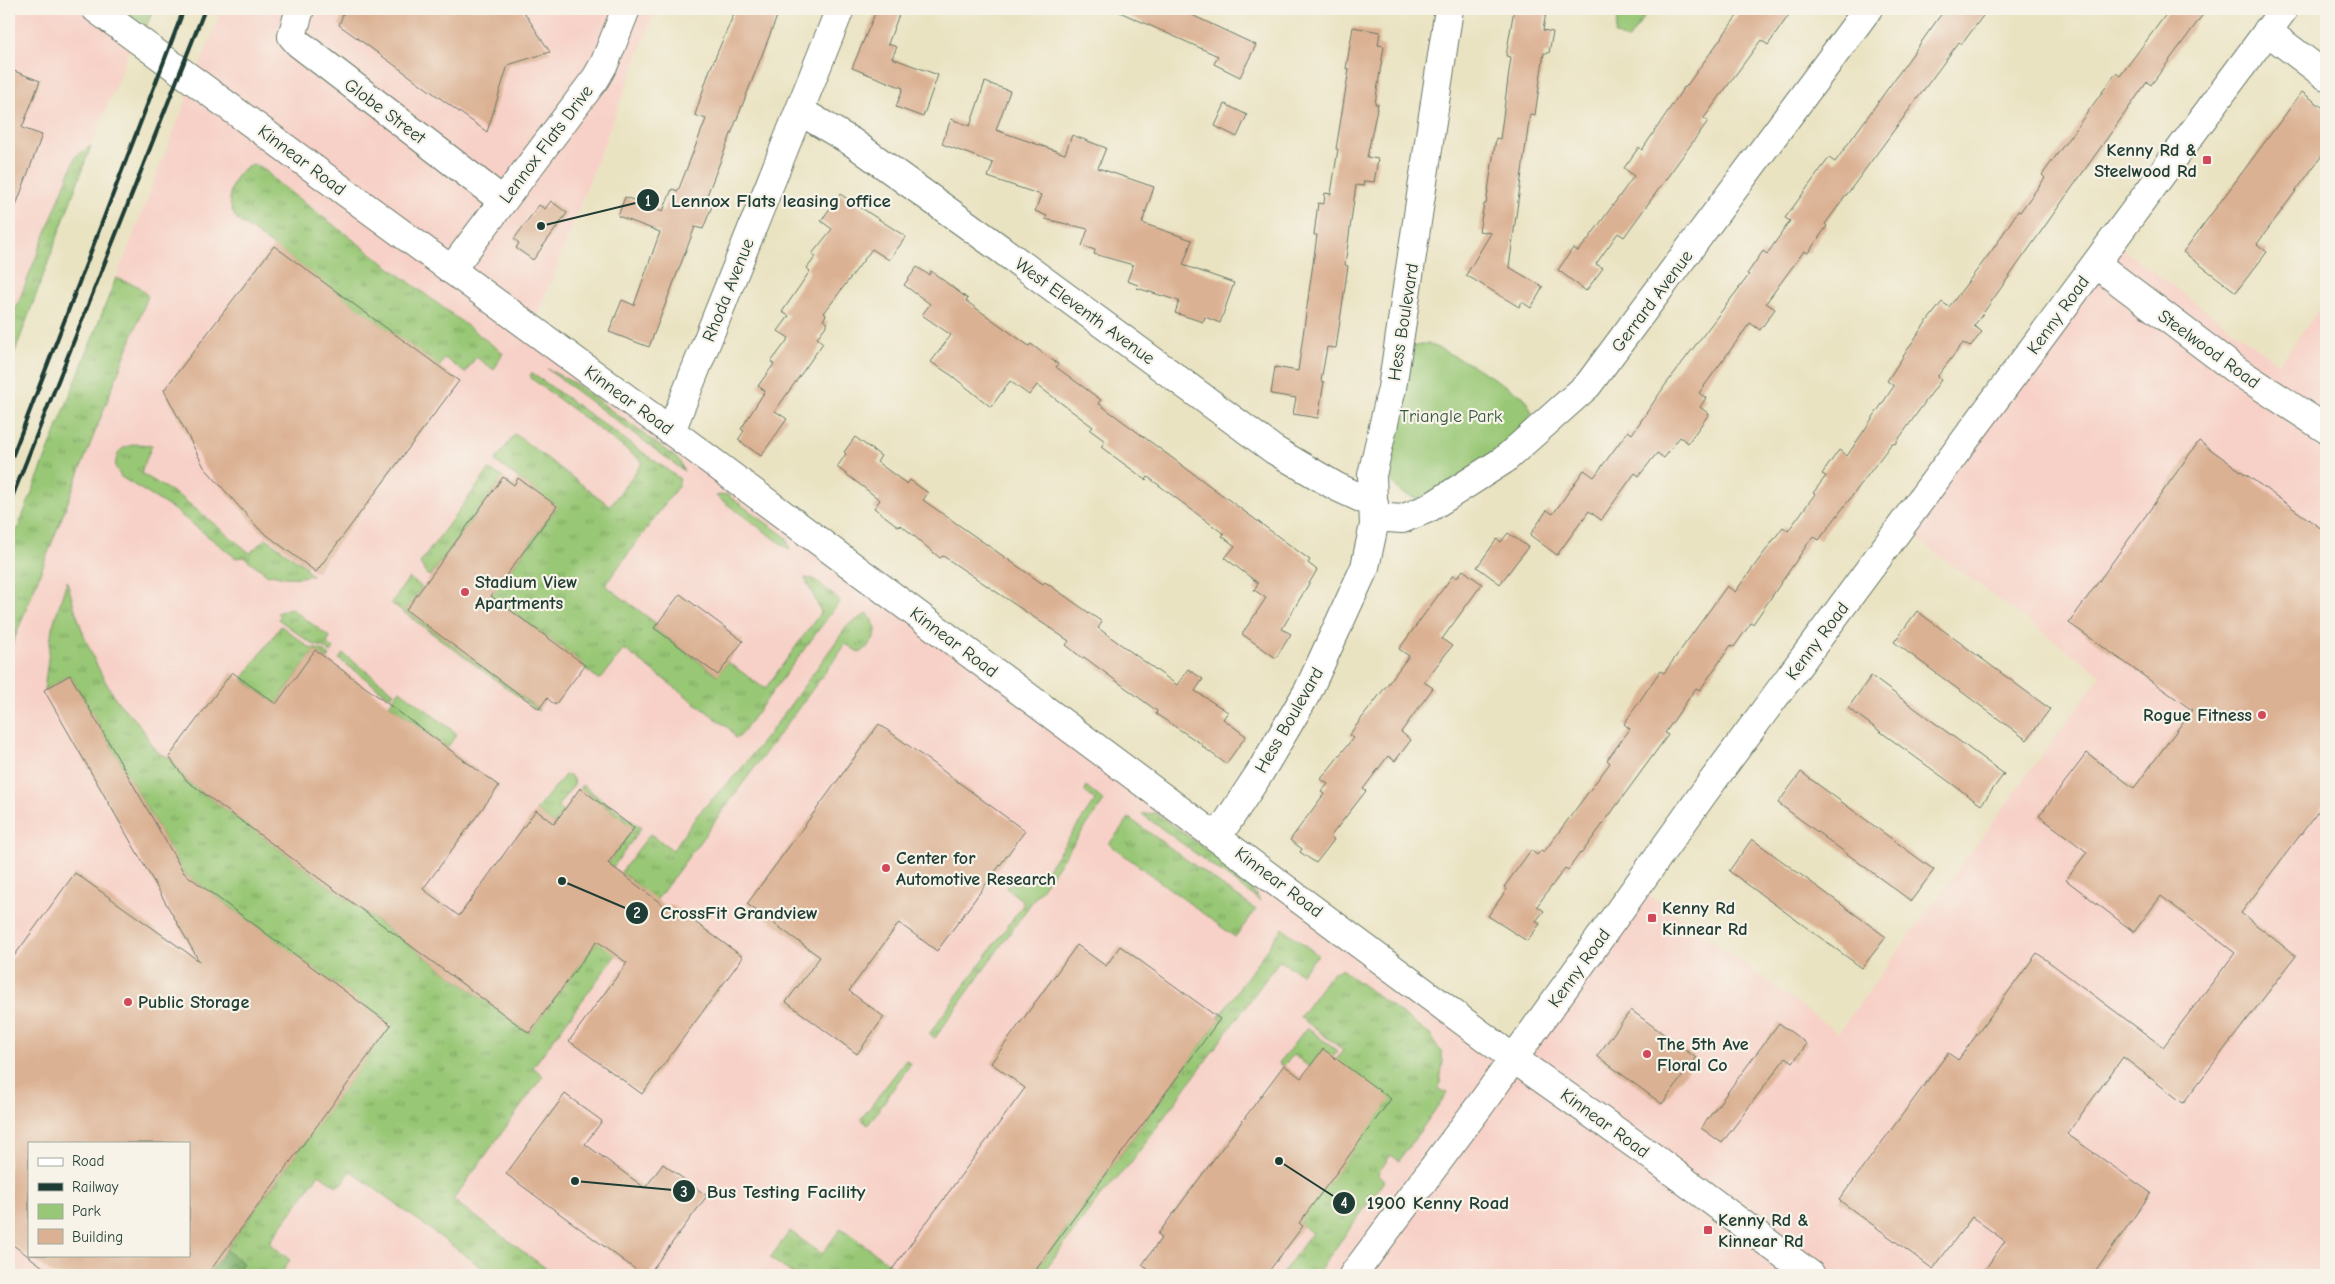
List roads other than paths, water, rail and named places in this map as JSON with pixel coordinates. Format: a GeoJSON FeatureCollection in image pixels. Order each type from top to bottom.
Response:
{"type":"FeatureCollection","features":[{"type":"Feature","properties":{"kind":"street","name":"Kinnear Road"},"geometry":{"type":"LineString","coordinates":[[96,9],[672,430],[1048,712],[1218,836],[1514,1059],[1650,1155],[1811,1275]]}},
{"type":"Feature","properties":{"kind":"street","name":"Globe Street"},"geometry":{"type":"LineString","coordinates":[[300,9],[292,36],[298,44],[503,201]]}},
{"type":"Feature","properties":{"kind":"street","name":"Lennox Flats Drive"},"geometry":{"type":"LineString","coordinates":[[451,270],[599,72],[626,9]]}},
{"type":"Feature","properties":{"kind":"street","name":"Rhoda Avenue"},"geometry":{"type":"LineString","coordinates":[[672,430],[840,9]]}},
{"type":"Feature","properties":{"kind":"street","name":"Hess Boulevard"},"geometry":{"type":"LineString","coordinates":[[1218,836],[1264,766],[1324,659],[1365,567],[1374,511],[1372,475],[1392,388],[1449,9]]}},
{"type":"Feature","properties":{"kind":"street","name":"Gerrard Avenue"},"geometry":{"type":"LineString","coordinates":[[1374,511],[1402,519],[1429,508],[1504,460],[1588,385],[1868,9]]}},
{"type":"Feature","properties":{"kind":"street","name":"Kenny Road"},"geometry":{"type":"LineString","coordinates":[[1353,1275],[1514,1059],[1703,794],[2284,9]]}},
{"type":"Feature","properties":{"kind":"street"},"geometry":{"type":"LineString","coordinates":[[2267,31],[2326,76]]}},
{"type":"Feature","properties":{"kind":"street","name":"West Eleventh Avenue"},"geometry":{"type":"LineString","coordinates":[[800,112],[852,142],[1274,450],[1374,511]]}},
{"type":"Feature","properties":{"kind":"street","name":"Steelwood Road"},"geometry":{"type":"LineString","coordinates":[[2096,264],[2236,370],[2326,429]]}},
{"type":"Feature","properties":{"kind":"railway"},"geometry":{"type":"LineString","coordinates":[[9,465],[184,9]]}},
{"type":"Feature","properties":{"kind":"railway"},"geometry":{"type":"LineString","coordinates":[[9,505],[205,9]]}},
{"type":"Feature","properties":{"kind":"place","name":"Kenny Rd & Steelwood Rd"},"geometry":{"type":"Point","coordinates":[2207,160]}},
{"type":"Feature","properties":{"kind":"place","name":"Lennox Flats leasing office"},"geometry":{"type":"Point","coordinates":[541,226]}},
{"type":"Feature","properties":{"kind":"place","name":"Stadium View Apartments"},"geometry":{"type":"Point","coordinates":[465,592]}},
{"type":"Feature","properties":{"kind":"place","name":"Rogue Fitness"},"geometry":{"type":"Point","coordinates":[2262,715]}},
{"type":"Feature","properties":{"kind":"place","name":"Center for Automotive Research"},"geometry":{"type":"Point","coordinates":[886,868]}},
{"type":"Feature","properties":{"kind":"place","name":"CrossFit Grandview"},"geometry":{"type":"Point","coordinates":[562,881]}},
{"type":"Feature","properties":{"kind":"place","name":"Kenny Rd Kinnear Rd"},"geometry":{"type":"Point","coordinates":[1652,918]}},
{"type":"Feature","properties":{"kind":"place","name":"Public Storage"},"geometry":{"type":"Point","coordinates":[128,1002]}},
{"type":"Feature","properties":{"kind":"place","name":"The 5th Ave Floral Co"},"geometry":{"type":"Point","coordinates":[1647,1054]}},
{"type":"Feature","properties":{"kind":"place","name":"1900 Kenny Road"},"geometry":{"type":"Point","coordinates":[1279,1161]}},
{"type":"Feature","properties":{"kind":"place","name":"Bus Testing Facility"},"geometry":{"type":"Point","coordinates":[575,1181]}},
{"type":"Feature","properties":{"kind":"place","name":"Kenny Rd & Kinnear Rd"},"geometry":{"type":"Point","coordinates":[1708,1230]}},
{"type":"Feature","properties":{"kind":"park label","name":"Triangle Park"},"geometry":{"type":"Point","coordinates":[1451,416]}}]}
